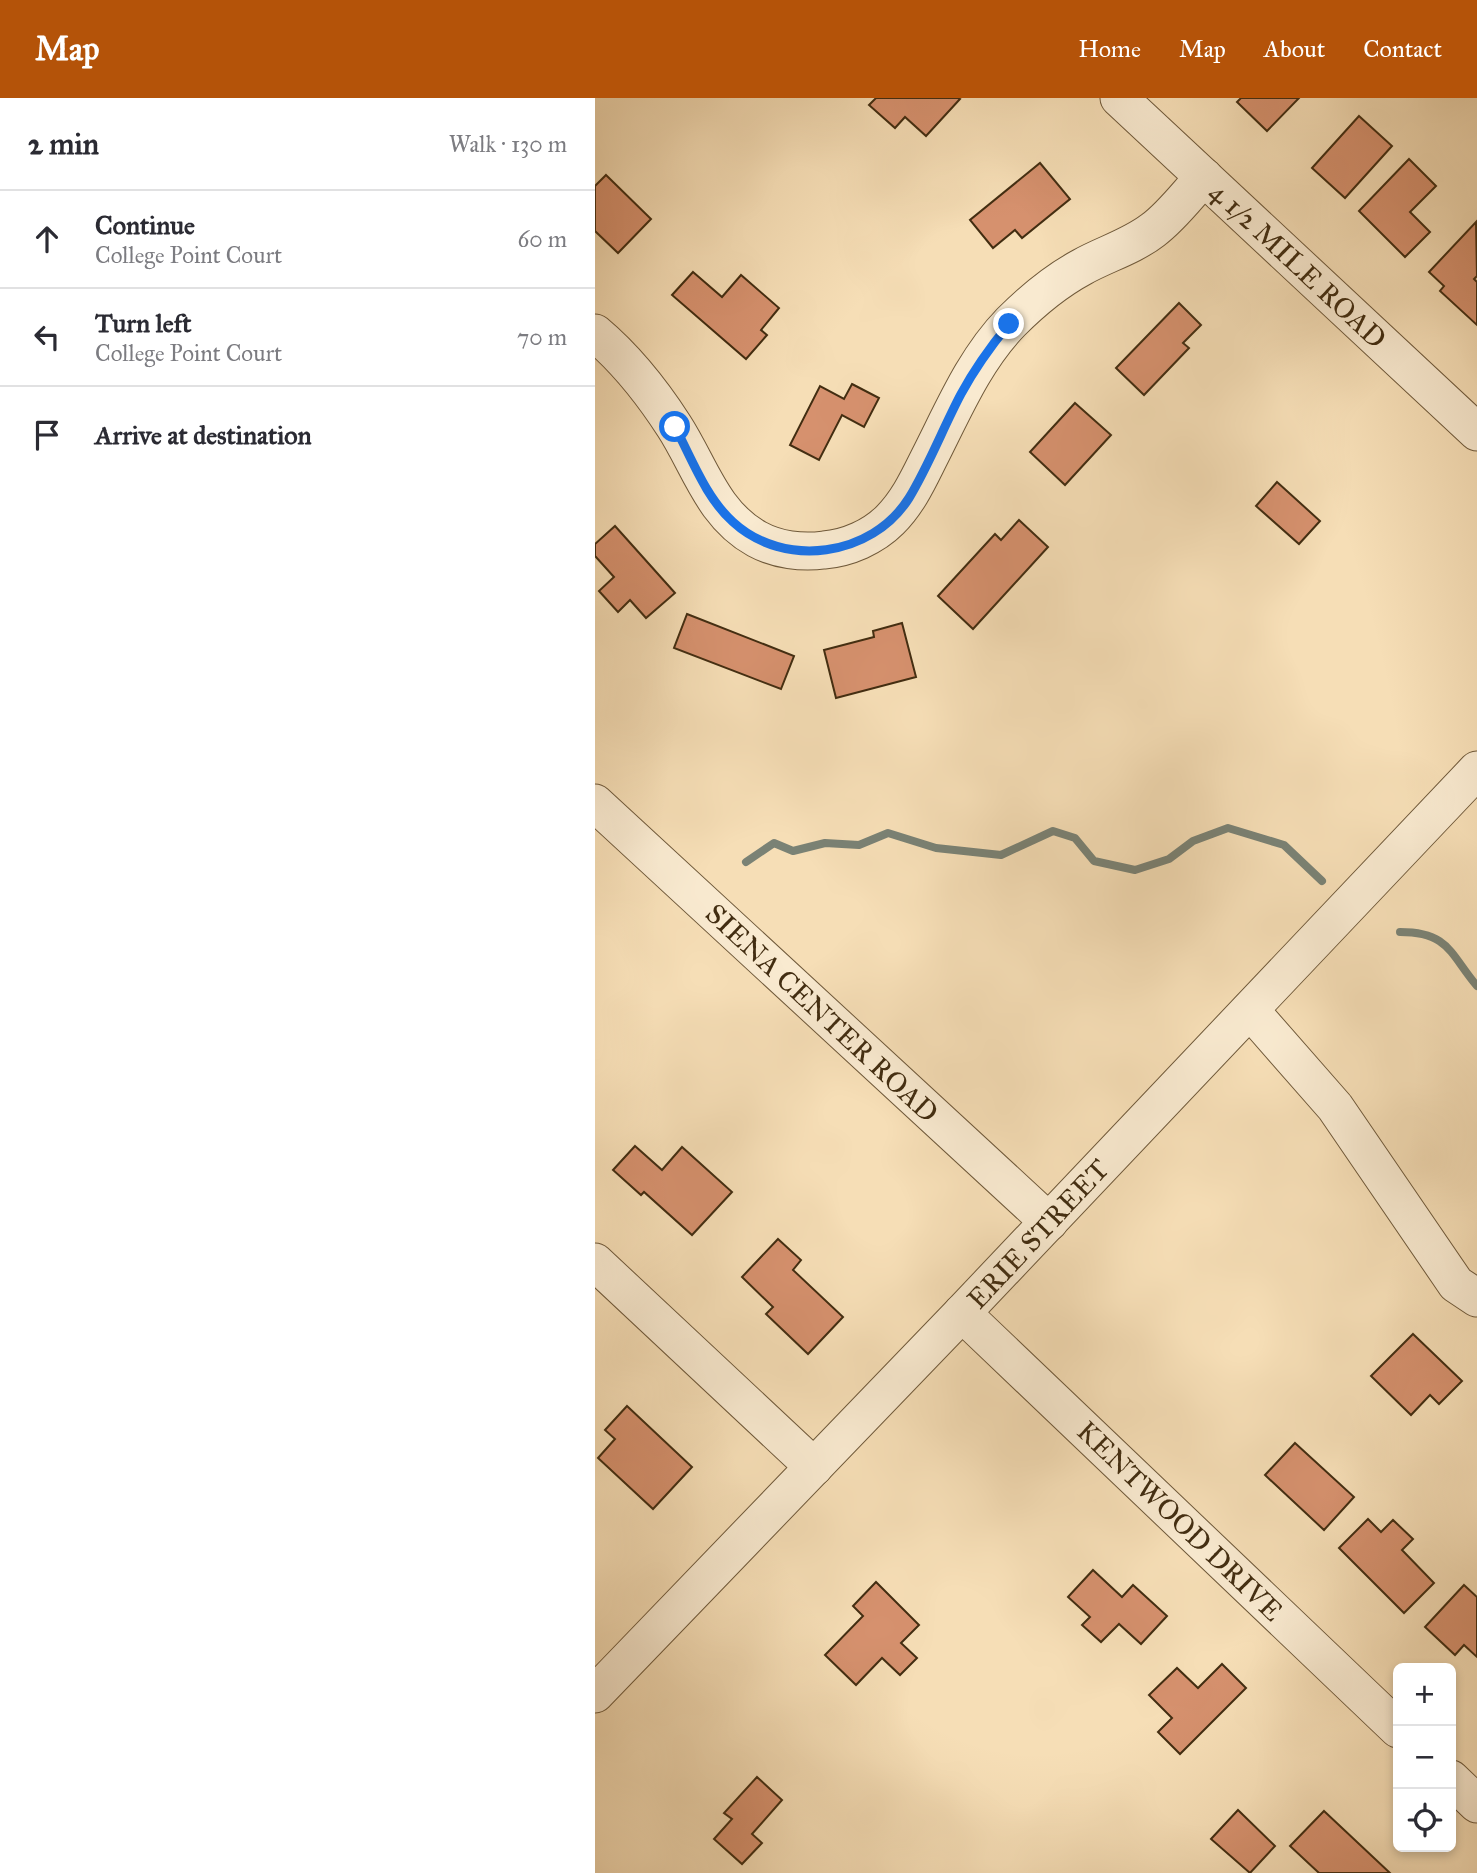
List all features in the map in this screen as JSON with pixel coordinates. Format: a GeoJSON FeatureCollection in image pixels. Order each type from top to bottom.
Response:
{"type":"FeatureCollection","features":[{"type":"Feature","properties":{"kind":"street","name":"4 1/2 MILE ROAD"},"geometry":{"type":"LineString","coordinates":[[1119,98],[1477,432]]}},
{"type":"Feature","properties":{"kind":"street"},"geometry":{"type":"LineString","coordinates":[[595,333],[645,384],[675,427],[716,504],[733,523],[758,540],[782,548],[811,552],[837,549],[865,539],[889,522],[908,499],[982,357],[1009,324],[1041,294],[1082,267],[1154,230],[1204,177]]}},
{"type":"Feature","properties":{"kind":"street","name":"ERIE STREET"},"geometry":{"type":"LineString","coordinates":[[595,1694],[1049,1222],[1477,770]]}},
{"type":"Feature","properties":{"kind":"street","name":"SIENA CENTER ROAD"},"geometry":{"type":"LineString","coordinates":[[595,803],[1049,1222]]}},
{"type":"Feature","properties":{"kind":"street"},"geometry":{"type":"LineString","coordinates":[[1250,1010],[1335,1107],[1456,1284],[1477,1298]]}},
{"type":"Feature","properties":{"kind":"street"},"geometry":{"type":"LineString","coordinates":[[595,1262],[814,1467]]}},
{"type":"Feature","properties":{"kind":"street","name":"KENTWOOD DRIVE"},"geometry":{"type":"LineString","coordinates":[[962,1313],[1395,1726]]}},
{"type":"Feature","properties":{"kind":"street"},"geometry":{"type":"LineString","coordinates":[[1456,1784],[1477,1804]]}},
{"type":"Feature","properties":{"kind":"building"},"geometry":{"type":"Polygon","coordinates":[[[876,98],[960,99],[926,136],[905,117],[895,128],[869,105],[876,98]]]}},
{"type":"Feature","properties":{"kind":"building"},"geometry":{"type":"Polygon","coordinates":[[[1241,98],[1299,98],[1267,131],[1237,102],[1241,98]]]}},
{"type":"Feature","properties":{"kind":"building"},"geometry":{"type":"Polygon","coordinates":[[[1359,116],[1392,146],[1345,198],[1312,168],[1359,116]]]}},
{"type":"Feature","properties":{"kind":"building"},"geometry":{"type":"Polygon","coordinates":[[[1409,159],[1436,186],[1410,212],[1430,232],[1405,257],[1359,211],[1409,159]]]}},
{"type":"Feature","properties":{"kind":"building"},"geometry":{"type":"Polygon","coordinates":[[[1040,163],[1070,199],[1022,238],[1015,230],[993,248],[970,220],[1040,163]]]}},
{"type":"Feature","properties":{"kind":"building"},"geometry":{"type":"Polygon","coordinates":[[[606,175],[651,219],[618,253],[595,231],[595,186],[606,175]]]}},
{"type":"Feature","properties":{"kind":"building"},"geometry":{"type":"Polygon","coordinates":[[[1476,222],[1477,276],[1474,279],[1477,282],[1477,325],[1440,291],[1444,286],[1429,272],[1476,222]]]}},
{"type":"Feature","properties":{"kind":"building"},"geometry":{"type":"Polygon","coordinates":[[[693,272],[722,297],[741,275],[779,308],[761,330],[767,335],[746,359],[672,295],[693,272]]]}},
{"type":"Feature","properties":{"kind":"building"},"geometry":{"type":"Polygon","coordinates":[[[1179,303],[1201,325],[1183,343],[1189,348],[1144,395],[1116,368],[1179,303]]]}},
{"type":"Feature","properties":{"kind":"building"},"geometry":{"type":"Polygon","coordinates":[[[852,384],[879,398],[864,427],[842,415],[819,460],[790,445],[820,386],[844,399],[852,384]]]}},
{"type":"Feature","properties":{"kind":"building"},"geometry":{"type":"Polygon","coordinates":[[[1075,403],[1111,435],[1065,485],[1030,452],[1075,403]]]}},
{"type":"Feature","properties":{"kind":"building"},"geometry":{"type":"Polygon","coordinates":[[[1277,482],[1320,521],[1299,544],[1256,506],[1277,482]]]}},
{"type":"Feature","properties":{"kind":"building"},"geometry":{"type":"Polygon","coordinates":[[[1019,520],[1048,547],[973,629],[938,596],[995,534],[1001,540],[1019,520]]]}},
{"type":"Feature","properties":{"kind":"building"},"geometry":{"type":"Polygon","coordinates":[[[615,526],[675,593],[646,618],[630,600],[618,612],[599,591],[614,577],[595,556],[595,544],[615,526]]]}},
{"type":"Feature","properties":{"kind":"building"},"geometry":{"type":"Polygon","coordinates":[[[687,614],[794,656],[781,689],[674,648],[687,614]]]}},
{"type":"Feature","properties":{"kind":"building"},"geometry":{"type":"Polygon","coordinates":[[[902,623],[916,677],[836,698],[824,650],[874,637],[873,631],[902,623]]]}},
{"type":"Feature","properties":{"kind":"building"},"geometry":{"type":"Polygon","coordinates":[[[635,1146],[662,1170],[682,1147],[732,1192],[692,1235],[644,1192],[641,1195],[613,1170],[635,1146]]]}},
{"type":"Feature","properties":{"kind":"building"},"geometry":{"type":"Polygon","coordinates":[[[778,1239],[801,1260],[793,1270],[843,1317],[808,1354],[766,1314],[773,1307],[742,1277],[778,1239]]]}},
{"type":"Feature","properties":{"kind":"building"},"geometry":{"type":"Polygon","coordinates":[[[1413,1334],[1462,1381],[1439,1404],[1430,1395],[1411,1415],[1371,1376],[1413,1334]]]}},
{"type":"Feature","properties":{"kind":"building"},"geometry":{"type":"Polygon","coordinates":[[[627,1406],[692,1467],[653,1509],[598,1458],[615,1439],[605,1430],[627,1406]]]}},
{"type":"Feature","properties":{"kind":"building"},"geometry":{"type":"Polygon","coordinates":[[[1295,1443],[1354,1497],[1324,1530],[1265,1475],[1295,1443]]]}},
{"type":"Feature","properties":{"kind":"building"},"geometry":{"type":"Polygon","coordinates":[[[1368,1519],[1381,1532],[1393,1520],[1413,1539],[1402,1550],[1434,1583],[1404,1613],[1339,1548],[1368,1519]]]}},
{"type":"Feature","properties":{"kind":"building"},"geometry":{"type":"Polygon","coordinates":[[[1093,1570],[1122,1597],[1133,1585],[1167,1616],[1141,1644],[1119,1624],[1101,1642],[1082,1625],[1090,1617],[1068,1597],[1093,1570]]]}},
{"type":"Feature","properties":{"kind":"building"},"geometry":{"type":"Polygon","coordinates":[[[876,1582],[919,1625],[901,1643],[917,1658],[900,1675],[882,1658],[856,1685],[825,1655],[863,1616],[853,1606],[876,1582]]]}},
{"type":"Feature","properties":{"kind":"building"},"geometry":{"type":"Polygon","coordinates":[[[1464,1585],[1477,1597],[1477,1657],[1464,1645],[1455,1655],[1425,1627],[1464,1585]]]}},
{"type":"Feature","properties":{"kind":"building"},"geometry":{"type":"Polygon","coordinates":[[[1222,1664],[1246,1688],[1180,1754],[1158,1732],[1172,1718],[1149,1695],[1177,1668],[1198,1688],[1222,1664]]]}},
{"type":"Feature","properties":{"kind":"building"},"geometry":{"type":"Polygon","coordinates":[[[757,1777],[782,1800],[752,1834],[762,1843],[742,1864],[714,1839],[732,1819],[724,1813],[757,1777]]]}},
{"type":"Feature","properties":{"kind":"building"},"geometry":{"type":"Polygon","coordinates":[[[1238,1810],[1275,1846],[1250,1873],[1211,1839],[1238,1810]]]}},
{"type":"Feature","properties":{"kind":"building"},"geometry":{"type":"Polygon","coordinates":[[[1324,1811],[1390,1873],[1319,1873],[1290,1846],[1324,1811]]]}},
{"type":"Feature","properties":{"kind":"waterway"},"geometry":{"type":"LineString","coordinates":[[746,862],[774,843],[793,851],[825,843],[859,845],[888,833],[936,848],[1001,855],[1053,831],[1075,838],[1094,861],[1135,870],[1169,859],[1193,841],[1228,828],[1284,845],[1322,881]]}},
{"type":"Feature","properties":{"kind":"waterway"},"geometry":{"type":"LineString","coordinates":[[1400,932],[1416,933],[1439,941],[1454,955],[1477,986]]}},
{"type":"Feature","properties":{"kind":"route"},"geometry":{"type":"LineString","coordinates":[[675,427],[716,504],[733,523],[758,540],[782,548],[811,552],[837,549],[865,539],[889,522],[908,499],[982,357],[1009,324]]}}]}
